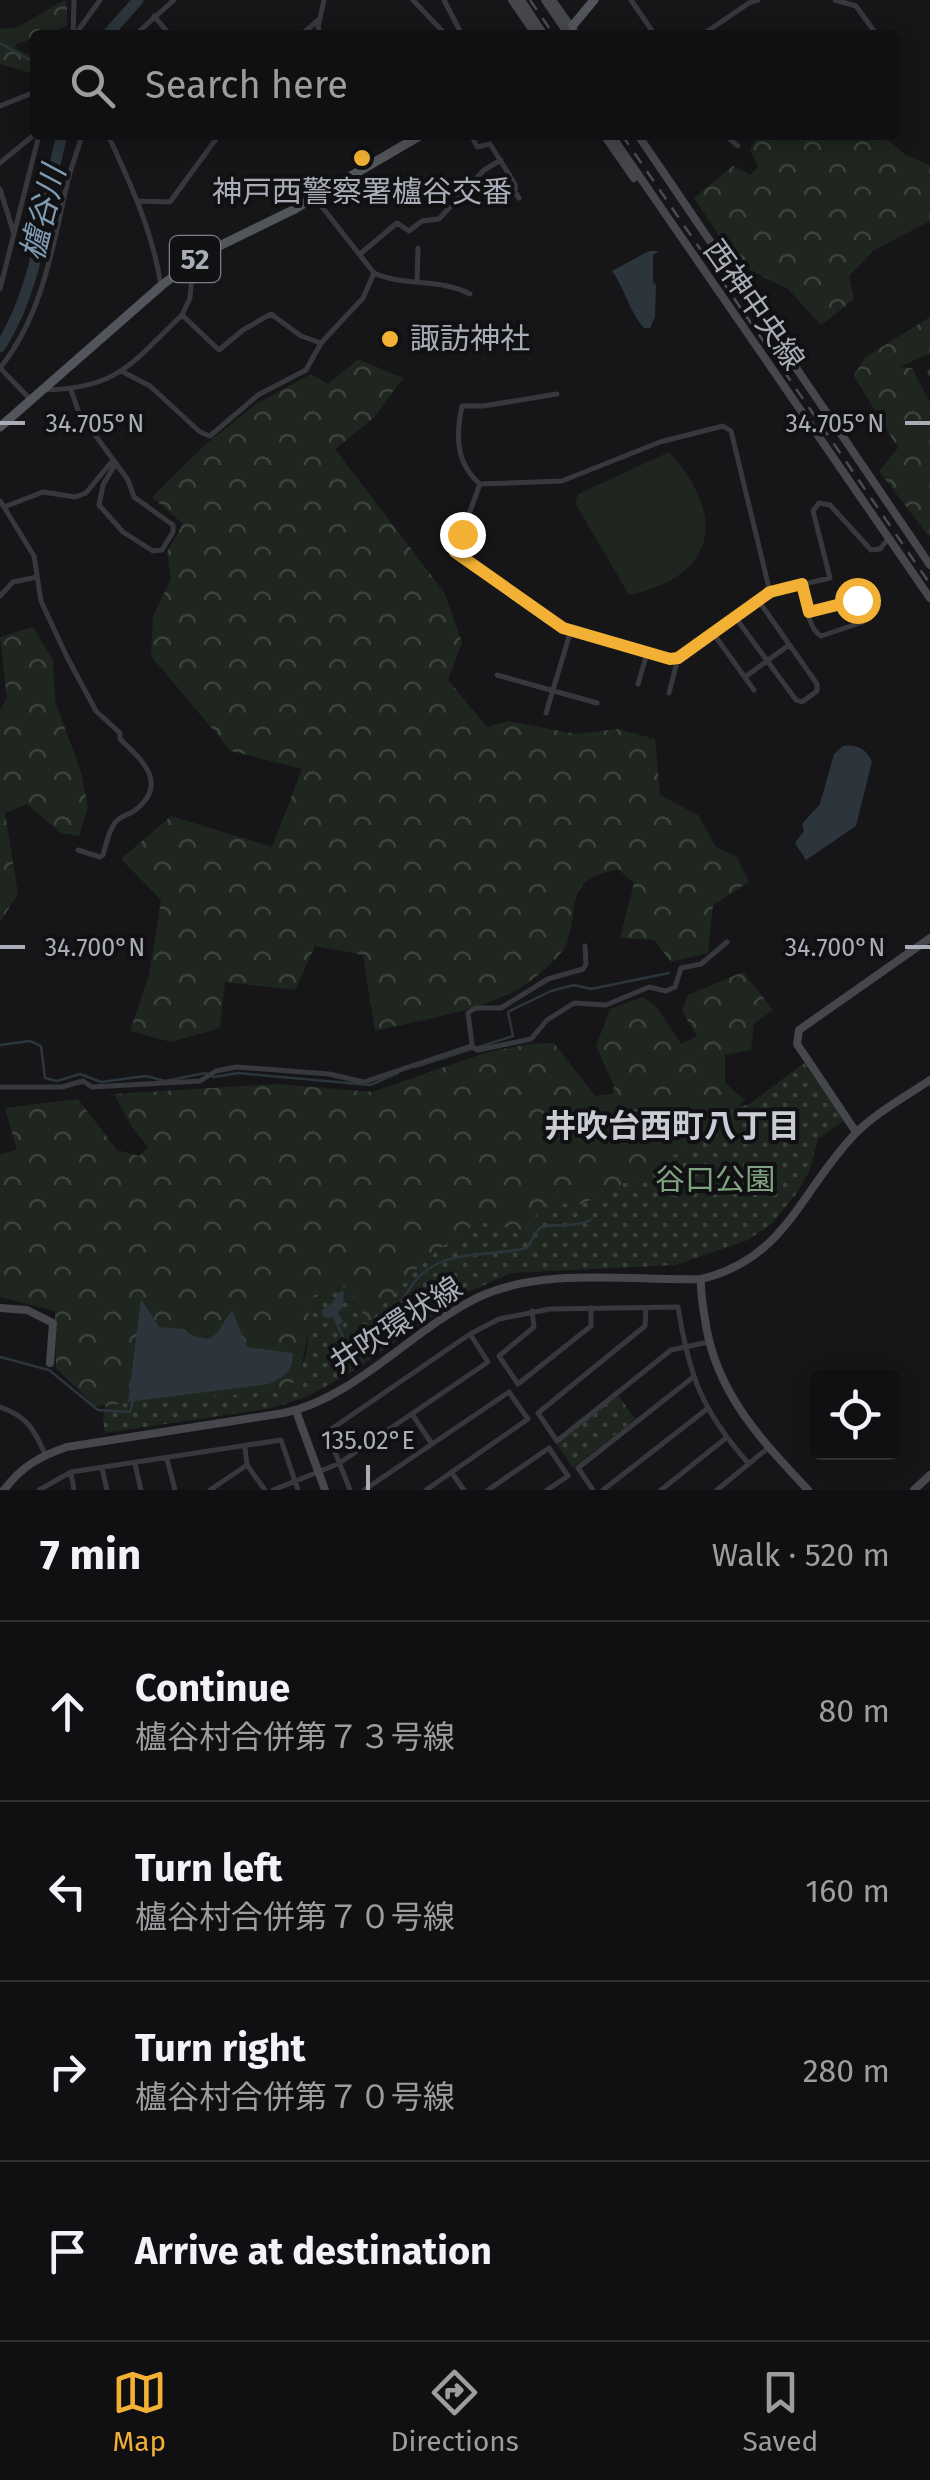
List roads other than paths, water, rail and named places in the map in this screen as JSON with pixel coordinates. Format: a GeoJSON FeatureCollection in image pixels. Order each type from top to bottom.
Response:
{"type":"FeatureCollection","features":[{"type":"Feature","properties":{"kind":"main road"},"geometry":{"type":"LineString","coordinates":[[573,30],[594,0]]}},
{"type":"Feature","properties":{"kind":"main road","name":"52"},"geometry":{"type":"LineString","coordinates":[[0,428],[193,261],[315,198],[411,140]]}},
{"type":"Feature","properties":{"kind":"street"},"geometry":{"type":"LineString","coordinates":[[74,0],[74,30]]}},
{"type":"Feature","properties":{"kind":"street"},"geometry":{"type":"LineString","coordinates":[[78,30],[100,0]]}},
{"type":"Feature","properties":{"kind":"street"},"geometry":{"type":"LineString","coordinates":[[140,30],[174,0]]}},
{"type":"Feature","properties":{"kind":"street"},"geometry":{"type":"LineString","coordinates":[[320,30],[324,0]]}},
{"type":"Feature","properties":{"kind":"street"},"geometry":{"type":"LineString","coordinates":[[413,0],[441,30]]}},
{"type":"Feature","properties":{"kind":"street"},"geometry":{"type":"LineString","coordinates":[[444,0],[459,30]]}},
{"type":"Feature","properties":{"kind":"street"},"geometry":{"type":"LineString","coordinates":[[512,0],[533,30]]}},
{"type":"Feature","properties":{"kind":"street"},"geometry":{"type":"LineString","coordinates":[[520,0],[541,30]]}},
{"type":"Feature","properties":{"kind":"street"},"geometry":{"type":"LineString","coordinates":[[548,0],[569,30]]}},
{"type":"Feature","properties":{"kind":"street"},"geometry":{"type":"LineString","coordinates":[[630,0],[651,30]]}},
{"type":"Feature","properties":{"kind":"street"},"geometry":{"type":"LineString","coordinates":[[709,30],[748,1],[758,0]]}},
{"type":"Feature","properties":{"kind":"street"},"geometry":{"type":"LineString","coordinates":[[835,0],[856,6],[873,30]]}},
{"type":"Feature","properties":{"kind":"street"},"geometry":{"type":"LineString","coordinates":[[154,16],[166,30]]}},
{"type":"Feature","properties":{"kind":"street"},"geometry":{"type":"LineString","coordinates":[[306,30],[319,20]]}},
{"type":"Feature","properties":{"kind":"street"},"geometry":{"type":"LineString","coordinates":[[0,106],[30,94]]}},
{"type":"Feature","properties":{"kind":"street"},"geometry":{"type":"LineString","coordinates":[[0,163],[30,139]]}},
{"type":"Feature","properties":{"kind":"street"},"geometry":{"type":"LineString","coordinates":[[0,289],[36,140]]}},
{"type":"Feature","properties":{"kind":"street"},"geometry":{"type":"LineString","coordinates":[[31,400],[0,368],[15,350],[45,280],[80,140]]}},
{"type":"Feature","properties":{"kind":"street"},"geometry":{"type":"LineString","coordinates":[[110,140],[138,201],[156,253],[161,286]]}},
{"type":"Feature","properties":{"kind":"street"},"geometry":{"type":"LineString","coordinates":[[138,201],[170,202],[214,140]]}},
{"type":"Feature","properties":{"kind":"street"},"geometry":{"type":"LineString","coordinates":[[474,140],[478,147],[490,144],[519,198]]}},
{"type":"Feature","properties":{"kind":"street"},"geometry":{"type":"LineString","coordinates":[[612,140],[714,286]]}},
{"type":"Feature","properties":{"kind":"street","name":"西神中央線"},"geometry":{"type":"LineString","coordinates":[[612,140],[930,598]]}},
{"type":"Feature","properties":{"kind":"street"},"geometry":{"type":"LineString","coordinates":[[643,140],[732,273]]}},
{"type":"Feature","properties":{"kind":"street","name":"西神中央線"},"geometry":{"type":"LineString","coordinates":[[643,140],[930,565]]}},
{"type":"Feature","properties":{"kind":"street"},"geometry":{"type":"LineString","coordinates":[[731,140],[738,146]]}},
{"type":"Feature","properties":{"kind":"street"},"geometry":{"type":"LineString","coordinates":[[360,254],[397,223],[409,231],[422,220],[439,219],[484,170],[501,160]]}},
{"type":"Feature","properties":{"kind":"street"},"geometry":{"type":"LineString","coordinates":[[0,189],[14,234]]}},
{"type":"Feature","properties":{"kind":"street"},"geometry":{"type":"LineString","coordinates":[[315,198],[374,274],[448,284],[470,294]]}},
{"type":"Feature","properties":{"kind":"street"},"geometry":{"type":"LineString","coordinates":[[418,248],[418,282]]}},
{"type":"Feature","properties":{"kind":"street"},"geometry":{"type":"LineString","coordinates":[[0,254],[8,256]]}},
{"type":"Feature","properties":{"kind":"street"},"geometry":{"type":"LineString","coordinates":[[42,390],[98,384],[123,372],[182,314],[190,298],[193,261]]}},
{"type":"Feature","properties":{"kind":"street"},"geometry":{"type":"LineString","coordinates":[[123,372],[150,386],[200,432],[210,436],[246,403],[306,370],[321,343],[363,298],[374,274]]}},
{"type":"Feature","properties":{"kind":"street"},"geometry":{"type":"LineString","coordinates":[[182,314],[219,350],[242,330],[271,314],[301,336],[321,343]]}},
{"type":"Feature","properties":{"kind":"street"},"geometry":{"type":"LineString","coordinates":[[70,389],[79,413],[114,461],[134,497],[173,525],[162,550],[153,551],[122,532],[99,505],[114,461]]}},
{"type":"Feature","properties":{"kind":"street"},"geometry":{"type":"LineString","coordinates":[[557,394],[462,406],[458,450],[474,480],[480,484],[562,482],[660,442],[722,426],[731,431],[770,592]]}},
{"type":"Feature","properties":{"kind":"street"},"geometry":{"type":"LineString","coordinates":[[78,850],[100,858],[112,827],[137,808],[150,791],[153,779],[147,765],[96,711],[41,601],[34,556],[25,536],[2,504],[44,492],[75,497],[86,493],[114,461]]}},
{"type":"Feature","properties":{"kind":"street"},"geometry":{"type":"LineString","coordinates":[[480,484],[455,552],[563,628],[678,658]]}},
{"type":"Feature","properties":{"kind":"street"},"geometry":{"type":"LineString","coordinates":[[669,693],[678,658],[758,600],[770,592],[830,578],[814,511],[820,503],[830,504],[871,550],[880,548],[888,539]]}},
{"type":"Feature","properties":{"kind":"street"},"geometry":{"type":"LineString","coordinates":[[0,596],[13,582],[37,577]]}},
{"type":"Feature","properties":{"kind":"street"},"geometry":{"type":"LineString","coordinates":[[802,584],[809,612],[814,631],[821,636],[863,622],[857,600],[809,612]]}},
{"type":"Feature","properties":{"kind":"street"},"geometry":{"type":"LineString","coordinates":[[735,617],[796,700],[802,702],[817,691],[817,684],[758,600]]}},
{"type":"Feature","properties":{"kind":"street"},"geometry":{"type":"LineString","coordinates":[[546,713],[571,630]]}},
{"type":"Feature","properties":{"kind":"street"},"geometry":{"type":"LineString","coordinates":[[713,633],[754,690]]}},
{"type":"Feature","properties":{"kind":"street"},"geometry":{"type":"LineString","coordinates":[[745,677],[788,645]]}},
{"type":"Feature","properties":{"kind":"street"},"geometry":{"type":"LineString","coordinates":[[638,684],[647,653]]}},
{"type":"Feature","properties":{"kind":"street"},"geometry":{"type":"LineString","coordinates":[[497,674],[597,703]]}},
{"type":"Feature","properties":{"kind":"street"},"geometry":{"type":"LineString","coordinates":[[856,1132],[796,1037],[810,1022],[930,938]]}},
{"type":"Feature","properties":{"kind":"street"},"geometry":{"type":"LineString","coordinates":[[0,1087],[62,1086],[83,1081],[92,1087],[172,1084],[200,1081],[236,1067],[329,1074],[364,1082],[474,1047],[531,1040],[547,1020],[574,1003],[606,1005],[649,988],[666,992],[676,987],[681,968],[702,964],[727,942]]}},
{"type":"Feature","properties":{"kind":"street"},"geometry":{"type":"LineString","coordinates":[[474,1047],[468,1013],[475,1008],[501,1008],[548,980],[582,968],[586,964],[585,946]]}},
{"type":"Feature","properties":{"kind":"street","name":"井吹環状線"},"geometry":{"type":"LineString","coordinates":[[4,1490],[28,1465],[66,1447],[296,1411],[334,1393],[458,1308],[514,1284],[544,1279],[701,1279],[747,1264],[772,1240],[856,1132],[930,1080]]}},
{"type":"Feature","properties":{"kind":"street"},"geometry":{"type":"LineString","coordinates":[[701,1279],[709,1342],[724,1386],[768,1448],[808,1490]]}},
{"type":"Feature","properties":{"kind":"street"},"geometry":{"type":"LineString","coordinates":[[350,1490],[327,1432],[470,1334],[499,1319],[532,1310],[678,1307],[692,1378],[726,1438],[749,1464]]}},
{"type":"Feature","properties":{"kind":"street"},"geometry":{"type":"LineString","coordinates":[[0,1308],[27,1310],[53,1323],[50,1363]]}},
{"type":"Feature","properties":{"kind":"street"},"geometry":{"type":"LineString","coordinates":[[532,1310],[534,1327],[499,1356],[518,1384],[591,1326],[591,1308]]}},
{"type":"Feature","properties":{"kind":"street"},"geometry":{"type":"LineString","coordinates":[[646,1308],[645,1326],[538,1413],[557,1441],[671,1350],[709,1342]]}},
{"type":"Feature","properties":{"kind":"street"},"geometry":{"type":"LineString","coordinates":[[245,1448],[247,1464],[269,1490],[338,1464],[488,1362],[470,1334]]}},
{"type":"Feature","properties":{"kind":"street"},"geometry":{"type":"LineString","coordinates":[[593,1490],[578,1468],[692,1378]]}},
{"type":"Feature","properties":{"kind":"street"},"geometry":{"type":"LineString","coordinates":[[364,1490],[509,1392],[528,1419],[426,1490]]}},
{"type":"Feature","properties":{"kind":"street"},"geometry":{"type":"LineString","coordinates":[[0,1407],[20,1414],[33,1426],[45,1454]]}},
{"type":"Feature","properties":{"kind":"street"},"geometry":{"type":"LineString","coordinates":[[603,1490],[707,1409]]}},
{"type":"Feature","properties":{"kind":"street"},"geometry":{"type":"LineString","coordinates":[[296,1411],[325,1490]]}},
{"type":"Feature","properties":{"kind":"street"},"geometry":{"type":"LineString","coordinates":[[412,1414],[432,1444]]}},
{"type":"Feature","properties":{"kind":"street"},"geometry":{"type":"LineString","coordinates":[[661,1490],[726,1438]]}},
{"type":"Feature","properties":{"kind":"street"},"geometry":{"type":"LineString","coordinates":[[39,1490],[71,1472],[281,1440],[298,1490]]}},
{"type":"Feature","properties":{"kind":"street"},"geometry":{"type":"LineString","coordinates":[[488,1490],[548,1448],[568,1476],[547,1490]]}},
{"type":"Feature","properties":{"kind":"street"},"geometry":{"type":"LineString","coordinates":[[716,1490],[768,1448]]}},
{"type":"Feature","properties":{"kind":"street"},"geometry":{"type":"LineString","coordinates":[[166,1459],[175,1490]]}},
{"type":"Feature","properties":{"kind":"street"},"geometry":{"type":"LineString","coordinates":[[135,1464],[140,1490]]}},
{"type":"Feature","properties":{"kind":"street"},"geometry":{"type":"LineString","coordinates":[[210,1490],[247,1464]]}},
{"type":"Feature","properties":{"kind":"street"},"geometry":{"type":"LineString","coordinates":[[102,1468],[107,1490]]}},
{"type":"Feature","properties":{"kind":"street"},"geometry":{"type":"LineString","coordinates":[[71,1472],[74,1490]]}},
{"type":"Feature","properties":{"kind":"street"},"geometry":{"type":"LineString","coordinates":[[452,1472],[464,1490]]}},
{"type":"Feature","properties":{"kind":"street"},"geometry":{"type":"LineString","coordinates":[[914,1490],[930,1475]]}},
{"type":"Feature","properties":{"kind":"waterway","name":"櫨谷川"},"geometry":{"type":"LineString","coordinates":[[111,30],[138,0]]}},
{"type":"Feature","properties":{"kind":"waterway"},"geometry":{"type":"LineString","coordinates":[[0,43],[30,60]]}},
{"type":"Feature","properties":{"kind":"waterway","name":"櫨谷川"},"geometry":{"type":"LineString","coordinates":[[0,347],[33,271],[61,140]]}},
{"type":"Feature","properties":{"kind":"waterway"},"geometry":{"type":"LineString","coordinates":[[415,1067],[513,1036],[508,1012],[551,991],[574,985],[591,989],[669,973]]}},
{"type":"Feature","properties":{"kind":"waterway"},"geometry":{"type":"LineString","coordinates":[[0,1045],[30,1041],[41,1046],[45,1078],[57,1081],[80,1074],[101,1082],[146,1076],[165,1081],[205,1073],[214,1077],[238,1073],[370,1085],[398,1073]]}},
{"type":"Feature","properties":{"kind":"waterway"},"geometry":{"type":"LineString","coordinates":[[338,1326],[345,1341],[361,1345],[387,1324],[416,1280],[440,1262],[526,1248],[544,1226],[590,1220]]}},
{"type":"Feature","properties":{"kind":"waterway"},"geometry":{"type":"LineString","coordinates":[[0,1357],[49,1370],[98,1410],[130,1412],[133,1401]]}},
{"type":"Feature","properties":{"kind":"railway"},"geometry":{"type":"LineString","coordinates":[[530,0],[551,30]]}},
{"type":"Feature","properties":{"kind":"railway"},"geometry":{"type":"LineString","coordinates":[[625,140],[930,584]]}},
{"type":"Feature","properties":{"kind":"place","name":"神戸西警察署櫨谷交番"},"geometry":{"type":"Point","coordinates":[362,158]}},
{"type":"Feature","properties":{"kind":"place","name":"諏訪神社"},"geometry":{"type":"Point","coordinates":[390,339]}},
{"type":"Feature","properties":{"kind":"district","name":"井吹台西町八丁目"},"geometry":{"type":"Point","coordinates":[672,1126]}},
{"type":"Feature","properties":{"kind":"park label","name":"谷口公園"},"geometry":{"type":"Point","coordinates":[715,1180]}}]}
